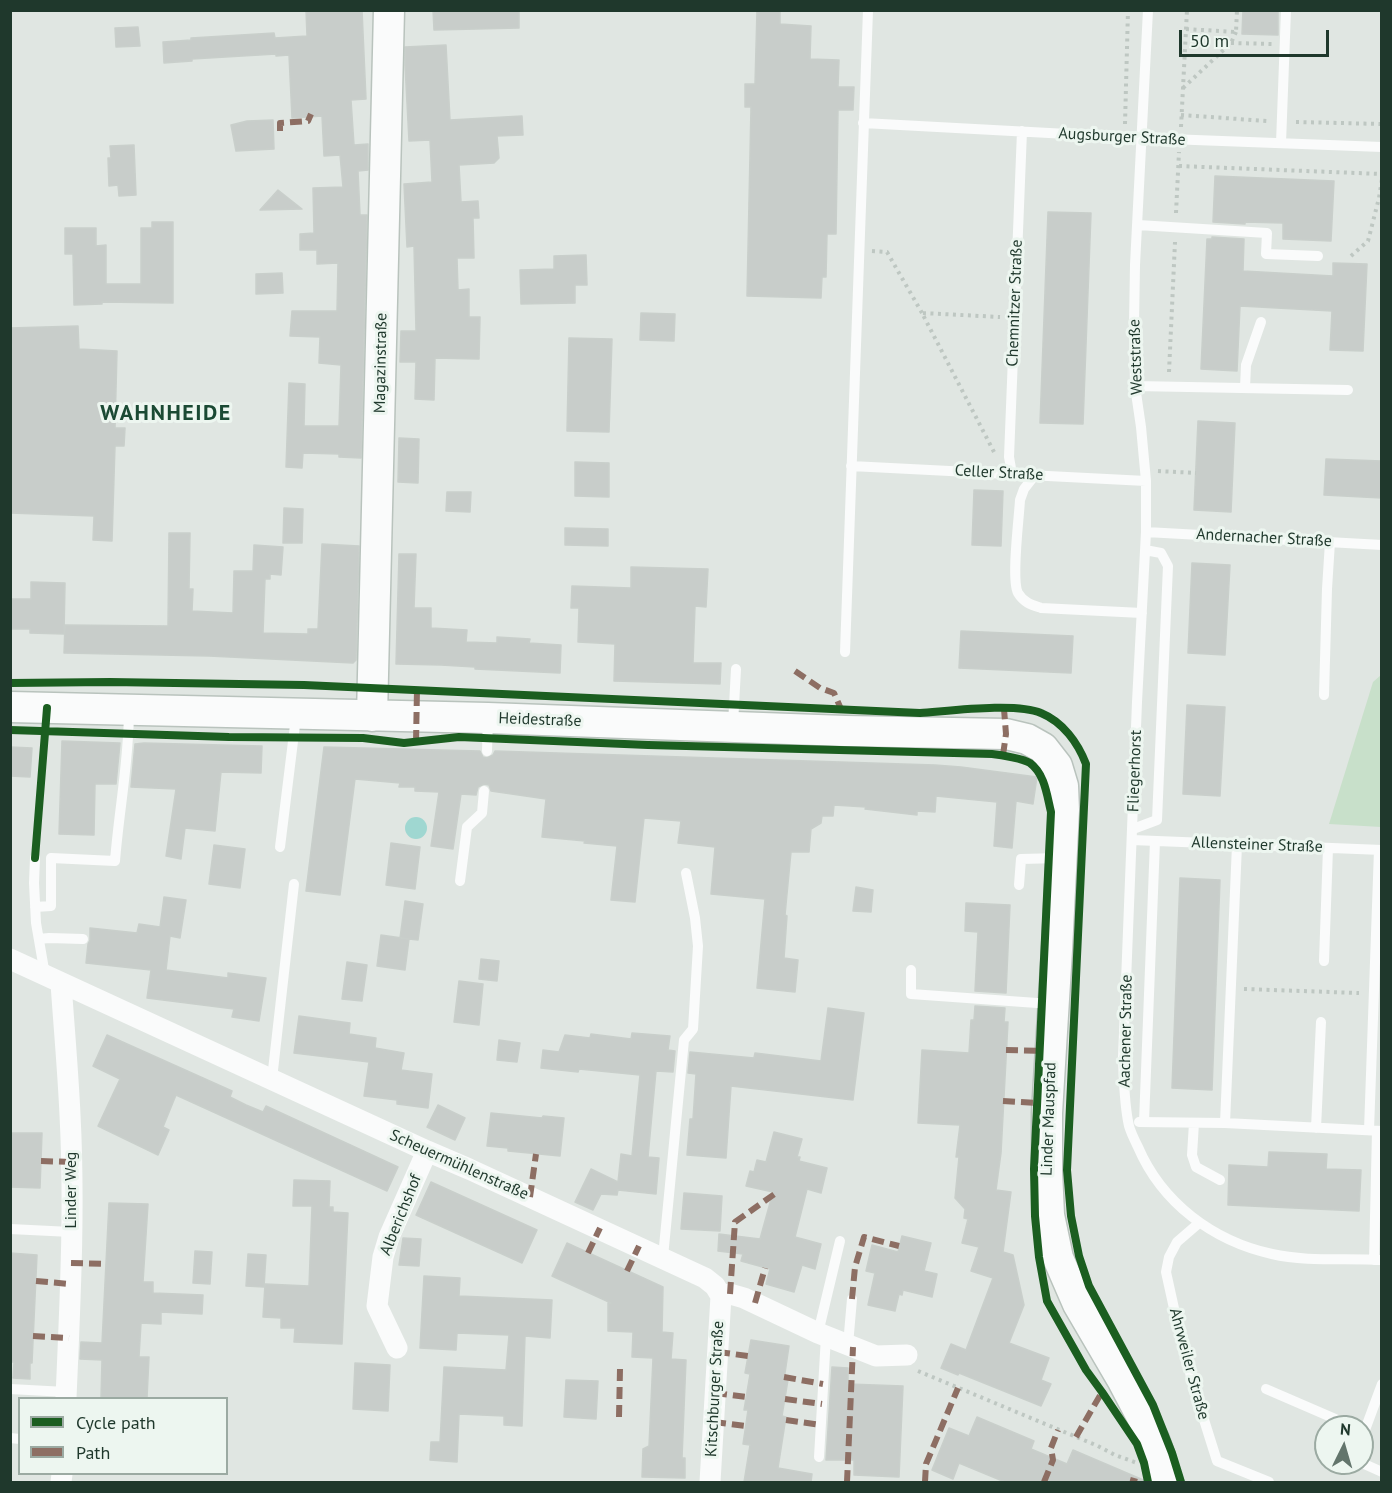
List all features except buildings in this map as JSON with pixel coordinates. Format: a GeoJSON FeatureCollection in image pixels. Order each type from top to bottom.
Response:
{"type":"FeatureCollection","features":[{"type":"Feature","properties":{"kind":"street","name":"Magazinstraße"},"geometry":{"type":"LineString","coordinates":[[372,716],[389,10]]}},
{"type":"Feature","properties":{"kind":"street","name":"Heidestraße"},"geometry":{"type":"LineString","coordinates":[[10,707],[488,718],[1005,734],[1027,739],[1043,748],[1057,766]]}},
{"type":"Feature","properties":{"kind":"street","name":"Linder Mauspfad"},"geometry":{"type":"LineString","coordinates":[[1057,766],[1063,786],[1047,1113],[1049,1215],[1058,1258],[1078,1304],[1154,1440],[1166,1482]]}},
{"type":"Feature","properties":{"kind":"street","name":"Scheuermühlenstraße"},"geometry":{"type":"LineString","coordinates":[[10,959],[663,1257],[705,1278],[715,1286],[721,1296]]}},
{"type":"Feature","properties":{"kind":"street","name":"Linder Weg"},"geometry":{"type":"LineString","coordinates":[[53,979],[70,1115],[71,1232],[66,1395]]}},
{"type":"Feature","properties":{"kind":"street","name":"Alberichshof"},"geometry":{"type":"LineString","coordinates":[[397,1347],[377,1306],[383,1257],[389,1237],[427,1151]]}},
{"type":"Feature","properties":{"kind":"street"},"geometry":{"type":"LineString","coordinates":[[721,1296],[730,1294],[744,1298],[876,1356],[908,1355]]}},
{"type":"Feature","properties":{"kind":"street","name":"Kitschburger Straße"},"geometry":{"type":"LineString","coordinates":[[710,1482],[721,1296]]}},
{"type":"Feature","properties":{"kind":"lane"},"geometry":{"type":"LineString","coordinates":[[845,652],[868,10]]}},
{"type":"Feature","properties":{"kind":"lane","name":"Weststraße"},"geometry":{"type":"LineString","coordinates":[[1137,702],[1146,532],[1145,476],[1135,386],[1134,315],[1148,10]]}},
{"type":"Feature","properties":{"kind":"lane"},"geometry":{"type":"LineString","coordinates":[[1281,143],[1286,10]]}},
{"type":"Feature","properties":{"kind":"lane","name":"Augsburger Straße"},"geometry":{"type":"LineString","coordinates":[[864,123],[1180,140],[1382,147]]}},
{"type":"Feature","properties":{"kind":"lane","name":"Chemnitzer Straße"},"geometry":{"type":"LineString","coordinates":[[1012,474],[1009,457],[1022,131]]}},
{"type":"Feature","properties":{"kind":"lane"},"geometry":{"type":"LineString","coordinates":[[1138,225],[1267,233],[1266,254],[1317,255]]}},
{"type":"Feature","properties":{"kind":"lane"},"geometry":{"type":"LineString","coordinates":[[1245,388],[1246,364],[1261,322]]}},
{"type":"Feature","properties":{"kind":"lane"},"geometry":{"type":"LineString","coordinates":[[1135,386],[1348,390]]}},
{"type":"Feature","properties":{"kind":"lane","name":"Celler Straße"},"geometry":{"type":"LineString","coordinates":[[851,466],[1035,475],[1145,476]]}},
{"type":"Feature","properties":{"kind":"lane"},"geometry":{"type":"LineString","coordinates":[[1035,475],[1024,489],[1020,500],[1015,576],[1017,592],[1026,603],[1041,608],[1142,612]]}},
{"type":"Feature","properties":{"kind":"lane","name":"Andernacher Straße"},"geometry":{"type":"LineString","coordinates":[[1146,532],[1382,545]]}},
{"type":"Feature","properties":{"kind":"lane"},"geometry":{"type":"LineString","coordinates":[[1324,694],[1330,542]]}},
{"type":"Feature","properties":{"kind":"lane"},"geometry":{"type":"LineString","coordinates":[[1132,829],[1157,820],[1168,566],[1161,553],[1145,550]]}},
{"type":"Feature","properties":{"kind":"lane"},"geometry":{"type":"LineString","coordinates":[[733,727],[736,669]]}},
{"type":"Feature","properties":{"kind":"lane","name":"Fliegerhorst"},"geometry":{"type":"LineString","coordinates":[[1132,840],[1137,702]]}},
{"type":"Feature","properties":{"kind":"lane"},"geometry":{"type":"LineString","coordinates":[[35,907],[51,906],[51,858],[115,861],[129,744],[129,710]]}},
{"type":"Feature","properties":{"kind":"lane"},"geometry":{"type":"LineString","coordinates":[[280,847],[296,714]]}},
{"type":"Feature","properties":{"kind":"lane"},"geometry":{"type":"LineString","coordinates":[[487,751],[488,718]]}},
{"type":"Feature","properties":{"kind":"lane"},"geometry":{"type":"LineString","coordinates":[[460,882],[467,827],[482,813],[484,791]]}},
{"type":"Feature","properties":{"kind":"lane","name":"Allensteiner Straße"},"geometry":{"type":"LineString","coordinates":[[1132,840],[1380,850]]}},
{"type":"Feature","properties":{"kind":"lane","name":"Aachener Straße"},"geometry":{"type":"LineString","coordinates":[[1132,840],[1123,1058],[1130,1128],[1145,1163],[1178,1206],[1199,1223],[1249,1248],[1274,1255],[1301,1258],[1378,1260]]}},
{"type":"Feature","properties":{"kind":"lane"},"geometry":{"type":"LineString","coordinates":[[1144,1122],[1155,842]]}},
{"type":"Feature","properties":{"kind":"lane"},"geometry":{"type":"LineString","coordinates":[[1225,1123],[1238,845]]}},
{"type":"Feature","properties":{"kind":"lane"},"geometry":{"type":"LineString","coordinates":[[1324,961],[1328,848]]}},
{"type":"Feature","properties":{"kind":"lane"},"geometry":{"type":"LineString","coordinates":[[1378,1260],[1374,993],[1380,850]]}},
{"type":"Feature","properties":{"kind":"lane","name":"Linder Weg"},"geometry":{"type":"LineString","coordinates":[[35,858],[35,907],[39,939],[53,979]]}},
{"type":"Feature","properties":{"kind":"lane"},"geometry":{"type":"LineString","coordinates":[[1019,885],[1021,859],[1061,858]]}},
{"type":"Feature","properties":{"kind":"lane"},"geometry":{"type":"LineString","coordinates":[[663,1257],[684,1040],[693,1029],[698,946],[686,873]]}},
{"type":"Feature","properties":{"kind":"lane"},"geometry":{"type":"LineString","coordinates":[[272,1079],[294,884]]}},
{"type":"Feature","properties":{"kind":"lane"},"geometry":{"type":"LineString","coordinates":[[39,939],[83,939]]}},
{"type":"Feature","properties":{"kind":"lane"},"geometry":{"type":"LineString","coordinates":[[911,970],[910,994],[1054,1004]]}},
{"type":"Feature","properties":{"kind":"lane"},"geometry":{"type":"LineString","coordinates":[[1316,1128],[1321,1022]]}},
{"type":"Feature","properties":{"kind":"lane"},"geometry":{"type":"LineString","coordinates":[[1129,1122],[1225,1123],[1376,1131]]}},
{"type":"Feature","properties":{"kind":"lane"},"geometry":{"type":"LineString","coordinates":[[1194,1123],[1192,1155],[1196,1167],[1220,1180]]}},
{"type":"Feature","properties":{"kind":"lane","name":"Ahrweiler Straße"},"geometry":{"type":"LineString","coordinates":[[1199,1223],[1177,1242],[1169,1257],[1166,1272],[1182,1342],[1217,1461],[1269,1482]]}},
{"type":"Feature","properties":{"kind":"lane"},"geometry":{"type":"LineString","coordinates":[[10,1229],[71,1232]]}},
{"type":"Feature","properties":{"kind":"lane"},"geometry":{"type":"LineString","coordinates":[[819,1457],[822,1334],[840,1241]]}},
{"type":"Feature","properties":{"kind":"lane"},"geometry":{"type":"LineString","coordinates":[[848,1345],[852,1299]]}},
{"type":"Feature","properties":{"kind":"lane"},"geometry":{"type":"LineString","coordinates":[[1368,1415],[1382,1384]]}},
{"type":"Feature","properties":{"kind":"lane"},"geometry":{"type":"LineString","coordinates":[[10,1389],[66,1395]]}},
{"type":"Feature","properties":{"kind":"lane"},"geometry":{"type":"LineString","coordinates":[[1266,1389],[1323,1415]]}},
{"type":"Feature","properties":{"kind":"path"},"geometry":{"type":"LineString","coordinates":[[1125,137],[1128,10]]}},
{"type":"Feature","properties":{"kind":"path"},"geometry":{"type":"LineString","coordinates":[[1169,387],[1187,10]]}},
{"type":"Feature","properties":{"kind":"path"},"geometry":{"type":"LineString","coordinates":[[1182,89],[1231,43],[1236,32],[1237,10]]}},
{"type":"Feature","properties":{"kind":"path"},"geometry":{"type":"LineString","coordinates":[[1186,29],[1236,32]]}},
{"type":"Feature","properties":{"kind":"path"},"geometry":{"type":"LineString","coordinates":[[1231,43],[1285,45]]}},
{"type":"Feature","properties":{"kind":"path"},"geometry":{"type":"LineString","coordinates":[[1179,166],[1382,174]]}},
{"type":"Feature","properties":{"kind":"path"},"geometry":{"type":"LineString","coordinates":[[1351,256],[1368,241],[1382,178]]}},
{"type":"Feature","properties":{"kind":"path"},"geometry":{"type":"LineString","coordinates":[[860,251],[887,252],[922,313],[994,452],[1009,457]]}},
{"type":"Feature","properties":{"kind":"path"},"geometry":{"type":"LineString","coordinates":[[922,313],[1015,318]]}},
{"type":"Feature","properties":{"kind":"path"},"geometry":{"type":"LineString","coordinates":[[1145,476],[1196,473]]}},
{"type":"Feature","properties":{"kind":"path"},"geometry":{"type":"LineString","coordinates":[[1231,989],[1374,993]]}},
{"type":"Feature","properties":{"kind":"path"},"geometry":{"type":"LineString","coordinates":[[908,1355],[913,1369],[1115,1455],[1136,1463],[1144,1463]]}},
{"type":"Feature","properties":{"kind":"green space"},"geometry":{"type":"Polygon","coordinates":[[[1381,675],[1381,827],[1329,824],[1373,682],[1381,675]]]}},
{"type":"Feature","properties":{"kind":"water"},"geometry":{"type":"Polygon","coordinates":[[[416,817],[424,820],[427,828],[424,836],[416,839],[408,836],[405,828],[408,820],[416,817]]]}},
{"type":"Feature","properties":{"kind":"marked path"},"geometry":{"type":"LineString","coordinates":[[280,131],[280,123],[308,121],[311,114]]}},
{"type":"Feature","properties":{"kind":"marked path"},"geometry":{"type":"LineString","coordinates":[[795,671],[820,688],[834,693],[841,709]]}},
{"type":"Feature","properties":{"kind":"marked path"},"geometry":{"type":"LineString","coordinates":[[416,742],[417,689]]}},
{"type":"Feature","properties":{"kind":"marked path"},"geometry":{"type":"LineString","coordinates":[[1003,755],[1006,734],[1004,709]]}},
{"type":"Feature","properties":{"kind":"marked path"},"geometry":{"type":"LineString","coordinates":[[1006,1050],[1041,1051]]}},
{"type":"Feature","properties":{"kind":"marked path"},"geometry":{"type":"LineString","coordinates":[[1003,1101],[1038,1103]]}},
{"type":"Feature","properties":{"kind":"marked path"},"geometry":{"type":"LineString","coordinates":[[530,1197],[536,1154]]}},
{"type":"Feature","properties":{"kind":"marked path"},"geometry":{"type":"LineString","coordinates":[[41,1161],[71,1162]]}},
{"type":"Feature","properties":{"kind":"marked path"},"geometry":{"type":"LineString","coordinates":[[730,1294],[735,1222],[776,1193]]}},
{"type":"Feature","properties":{"kind":"marked path"},"geometry":{"type":"LineString","coordinates":[[588,1253],[600,1228]]}},
{"type":"Feature","properties":{"kind":"marked path"},"geometry":{"type":"LineString","coordinates":[[852,1299],[855,1267],[864,1237],[899,1246]]}},
{"type":"Feature","properties":{"kind":"marked path"},"geometry":{"type":"LineString","coordinates":[[627,1271],[639,1246]]}},
{"type":"Feature","properties":{"kind":"marked path"},"geometry":{"type":"LineString","coordinates":[[71,1263],[106,1264]]}},
{"type":"Feature","properties":{"kind":"marked path"},"geometry":{"type":"LineString","coordinates":[[755,1303],[765,1268]]}},
{"type":"Feature","properties":{"kind":"marked path"},"geometry":{"type":"LineString","coordinates":[[36,1281],[70,1284]]}},
{"type":"Feature","properties":{"kind":"marked path"},"geometry":{"type":"LineString","coordinates":[[33,1336],[69,1338]]}},
{"type":"Feature","properties":{"kind":"marked path"},"geometry":{"type":"LineString","coordinates":[[847,1482],[853,1347]]}},
{"type":"Feature","properties":{"kind":"marked path"},"geometry":{"type":"LineString","coordinates":[[718,1352],[748,1356]]}},
{"type":"Feature","properties":{"kind":"marked path"},"geometry":{"type":"LineString","coordinates":[[619,1417],[620,1369]]}},
{"type":"Feature","properties":{"kind":"marked path"},"geometry":{"type":"LineString","coordinates":[[784,1377],[823,1384]]}},
{"type":"Feature","properties":{"kind":"marked path"},"geometry":{"type":"LineString","coordinates":[[925,1482],[926,1464],[958,1388]]}},
{"type":"Feature","properties":{"kind":"marked path"},"geometry":{"type":"LineString","coordinates":[[1076,1437],[1102,1392]]}},
{"type":"Feature","properties":{"kind":"marked path"},"geometry":{"type":"LineString","coordinates":[[715,1393],[746,1397]]}},
{"type":"Feature","properties":{"kind":"marked path"},"geometry":{"type":"LineString","coordinates":[[785,1399],[822,1404]]}},
{"type":"Feature","properties":{"kind":"marked path"},"geometry":{"type":"LineString","coordinates":[[786,1420],[821,1425]]}},
{"type":"Feature","properties":{"kind":"marked path"},"geometry":{"type":"LineString","coordinates":[[714,1422],[746,1426]]}},
{"type":"Feature","properties":{"kind":"marked path"},"geometry":{"type":"LineString","coordinates":[[1044,1482],[1053,1460],[1051,1448],[1058,1430]]}},
{"type":"Feature","properties":{"kind":"marked path"},"geometry":{"type":"LineString","coordinates":[[1130,1480],[1137,1482]]}},
{"type":"Feature","properties":{"kind":"cycle path"},"geometry":{"type":"LineString","coordinates":[[10,683],[304,685],[920,713],[1016,708],[1049,717],[1074,741],[1086,764],[1067,1170],[1071,1216],[1079,1256],[1089,1286],[1153,1405],[1181,1482]]}},
{"type":"Feature","properties":{"kind":"cycle path"},"geometry":{"type":"LineString","coordinates":[[35,858],[47,708]]}},
{"type":"Feature","properties":{"kind":"cycle path"},"geometry":{"type":"LineString","coordinates":[[10,730],[229,737],[363,738],[404,743],[459,737],[648,745],[992,754],[1030,763],[1042,779],[1051,812],[1034,1169],[1039,1257],[1047,1301],[1086,1370],[1137,1444],[1148,1482]]}},
{"type":"Feature","properties":{"kind":"district","name":"WAHNHEIDE"},"geometry":{"type":"Point","coordinates":[166,414]}}]}
